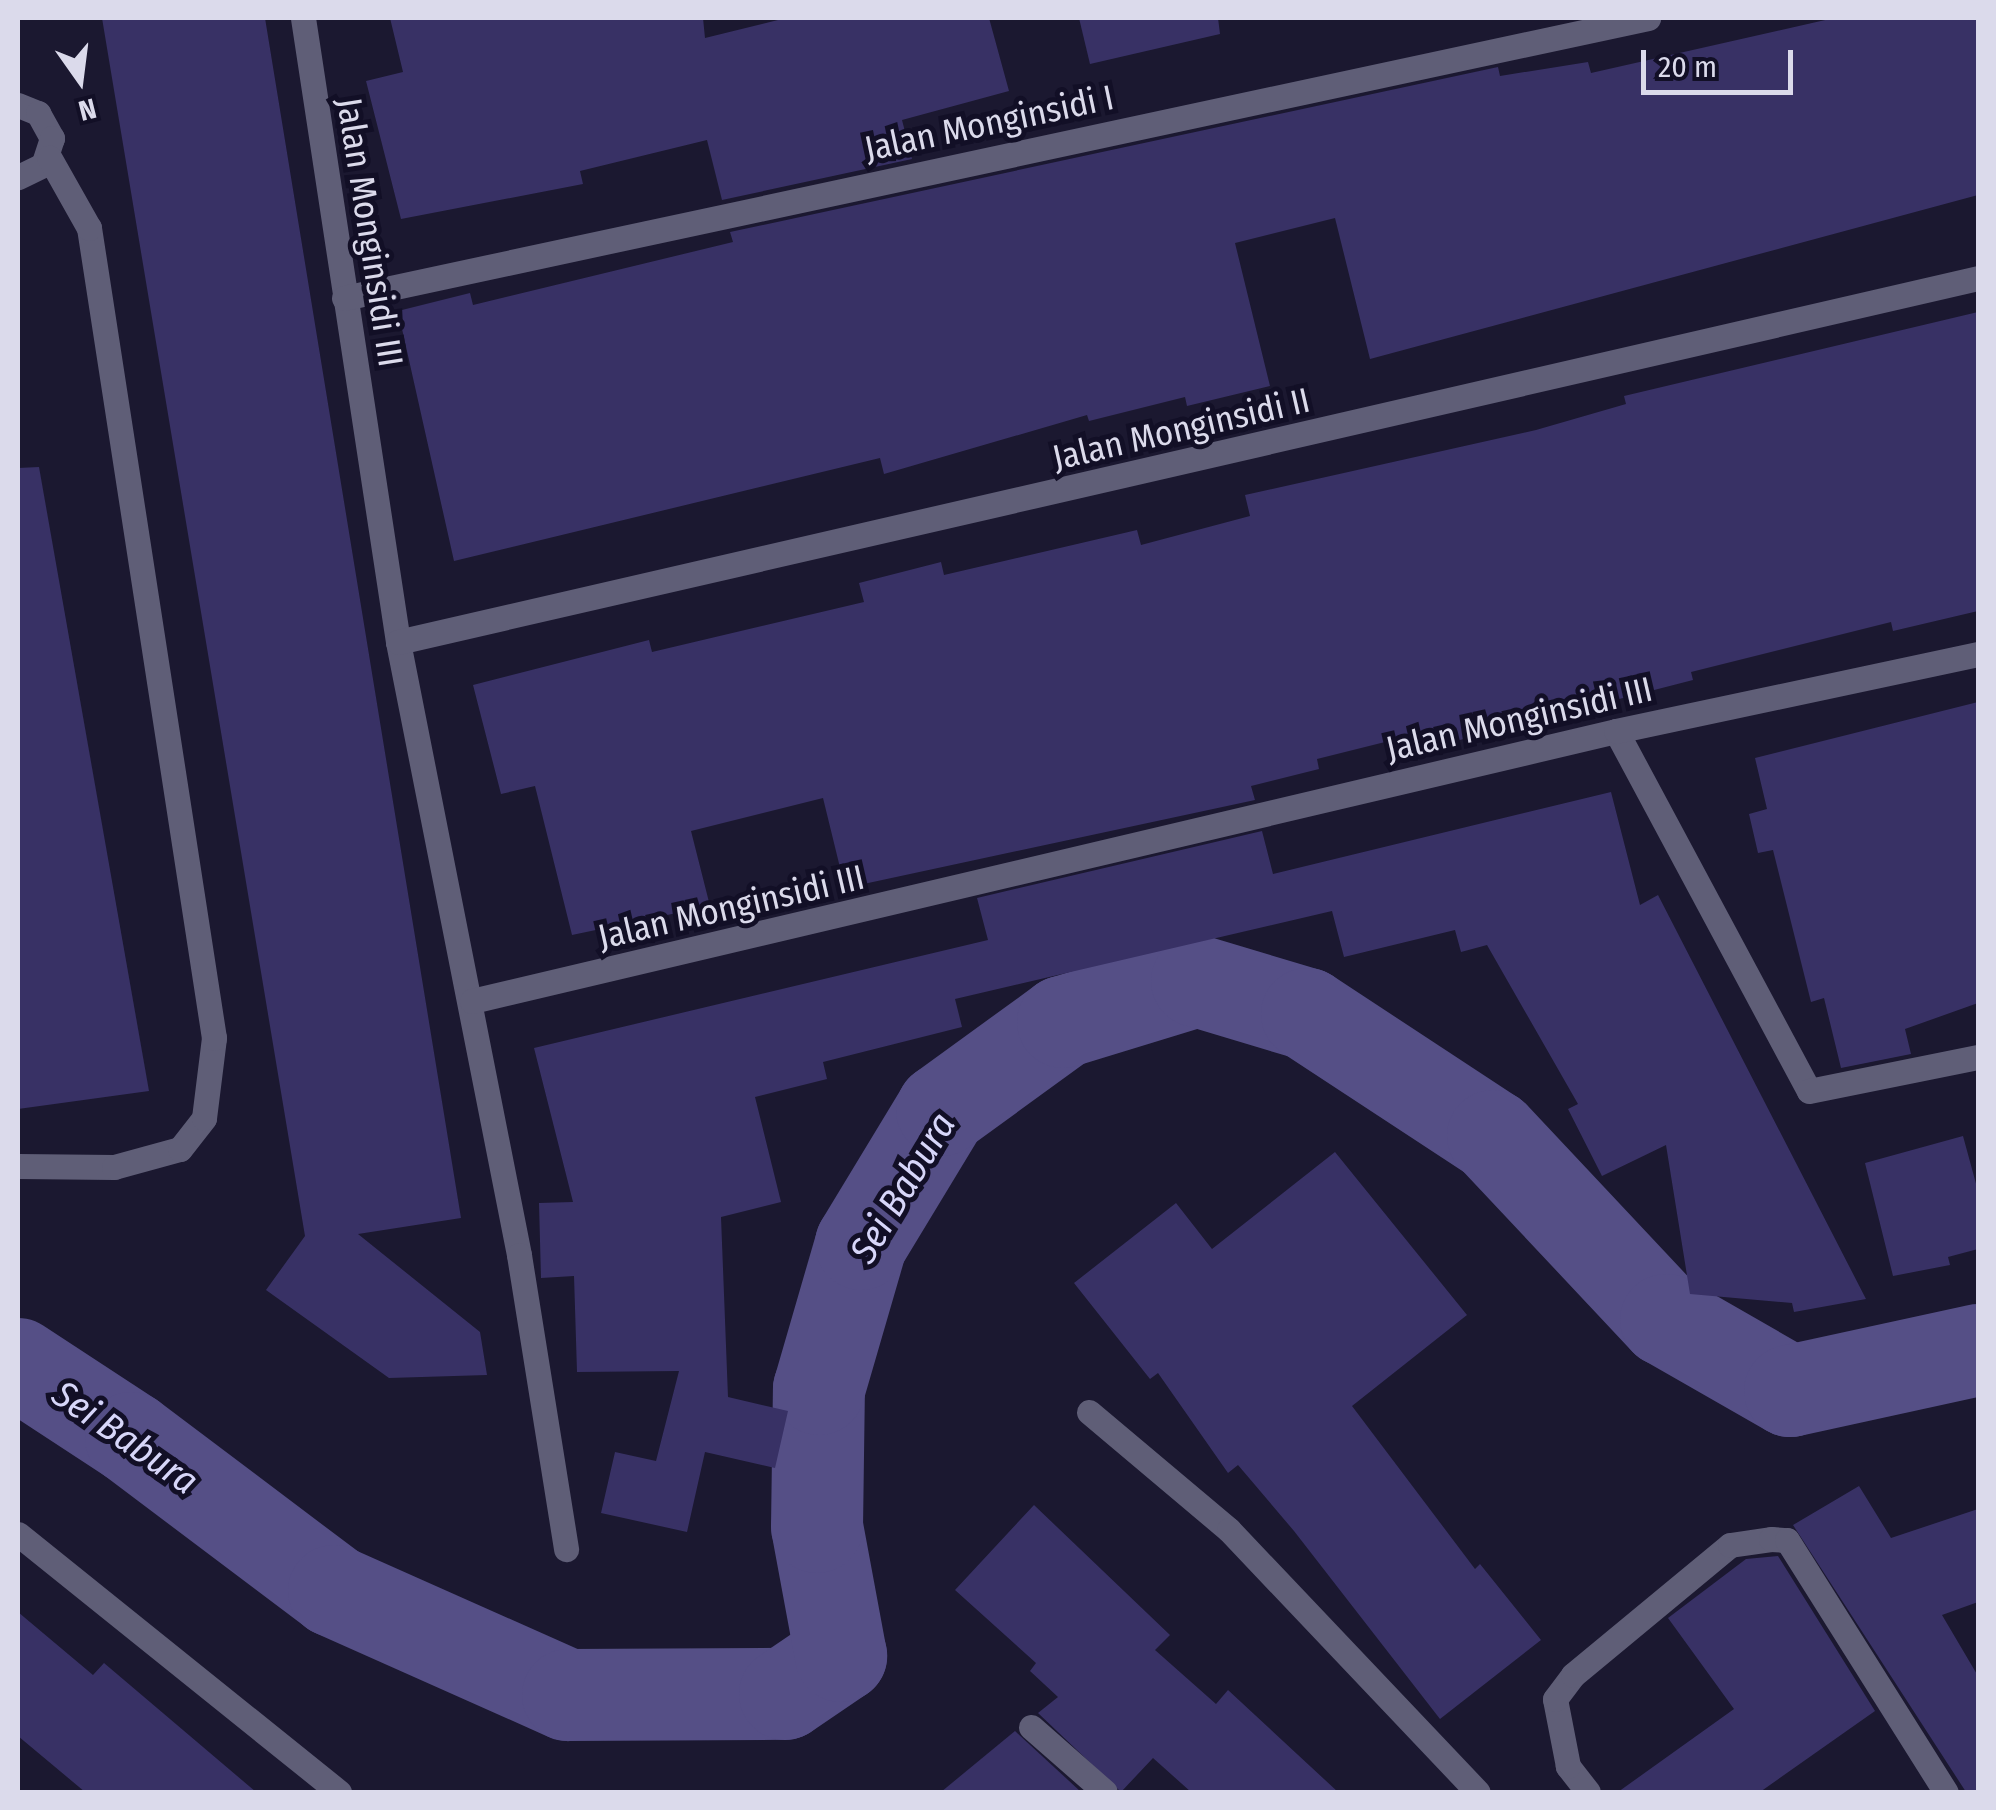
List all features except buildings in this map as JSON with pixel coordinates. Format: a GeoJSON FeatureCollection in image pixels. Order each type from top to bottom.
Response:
{"type":"FeatureCollection","features":[{"type":"Feature","properties":{"kind":"street","name":"Jalan Monginsidi III"},"geometry":{"type":"LineString","coordinates":[[303,18],[398,642],[472,1001],[1616,731],[1978,654]]}},
{"type":"Feature","properties":{"kind":"street","name":"Jalan Monginsidi I"},"geometry":{"type":"LineString","coordinates":[[344,298],[1648,18]]}},
{"type":"Feature","properties":{"kind":"street"},"geometry":{"type":"LineString","coordinates":[[18,106],[44,120],[48,157],[89,228],[214,1038],[204,1118],[180,1149],[114,1167],[18,1166]]}},
{"type":"Feature","properties":{"kind":"street"},"geometry":{"type":"LineString","coordinates":[[18,177],[48,157]]}},
{"type":"Feature","properties":{"kind":"street","name":"Jalan Monginsidi II"},"geometry":{"type":"LineString","coordinates":[[398,642],[1978,278]]}},
{"type":"Feature","properties":{"kind":"street"},"geometry":{"type":"LineString","coordinates":[[1616,731],[1809,1091],[1826,1094],[1978,1057]]}},
{"type":"Feature","properties":{"kind":"street"},"geometry":{"type":"LineString","coordinates":[[472,1001],[566,1549]]}},
{"type":"Feature","properties":{"kind":"street"},"geometry":{"type":"LineString","coordinates":[[1089,1412],[1229,1530],[1478,1792]]}},
{"type":"Feature","properties":{"kind":"street"},"geometry":{"type":"LineString","coordinates":[[18,1534],[338,1792]]}},
{"type":"Feature","properties":{"kind":"street"},"geometry":{"type":"LineString","coordinates":[[1588,1792],[1568,1766],[1555,1699],[1573,1675],[1730,1544],[1771,1538],[1787,1540],[1946,1792]]}},
{"type":"Feature","properties":{"kind":"street"},"geometry":{"type":"LineString","coordinates":[[1032,1727],[1105,1792]]}},
{"type":"Feature","properties":{"kind":"waterway","name":"Sei Babura"},"geometry":{"type":"LineString","coordinates":[[18,1364],[131,1438],[334,1591],[568,1695],[785,1694],[841,1656],[817,1527],[819,1389],[861,1244],[942,1110],[1063,1022],[1197,981],[1307,1014],[1493,1136],[1666,1320],[1790,1391],[1978,1350]]}}]}
